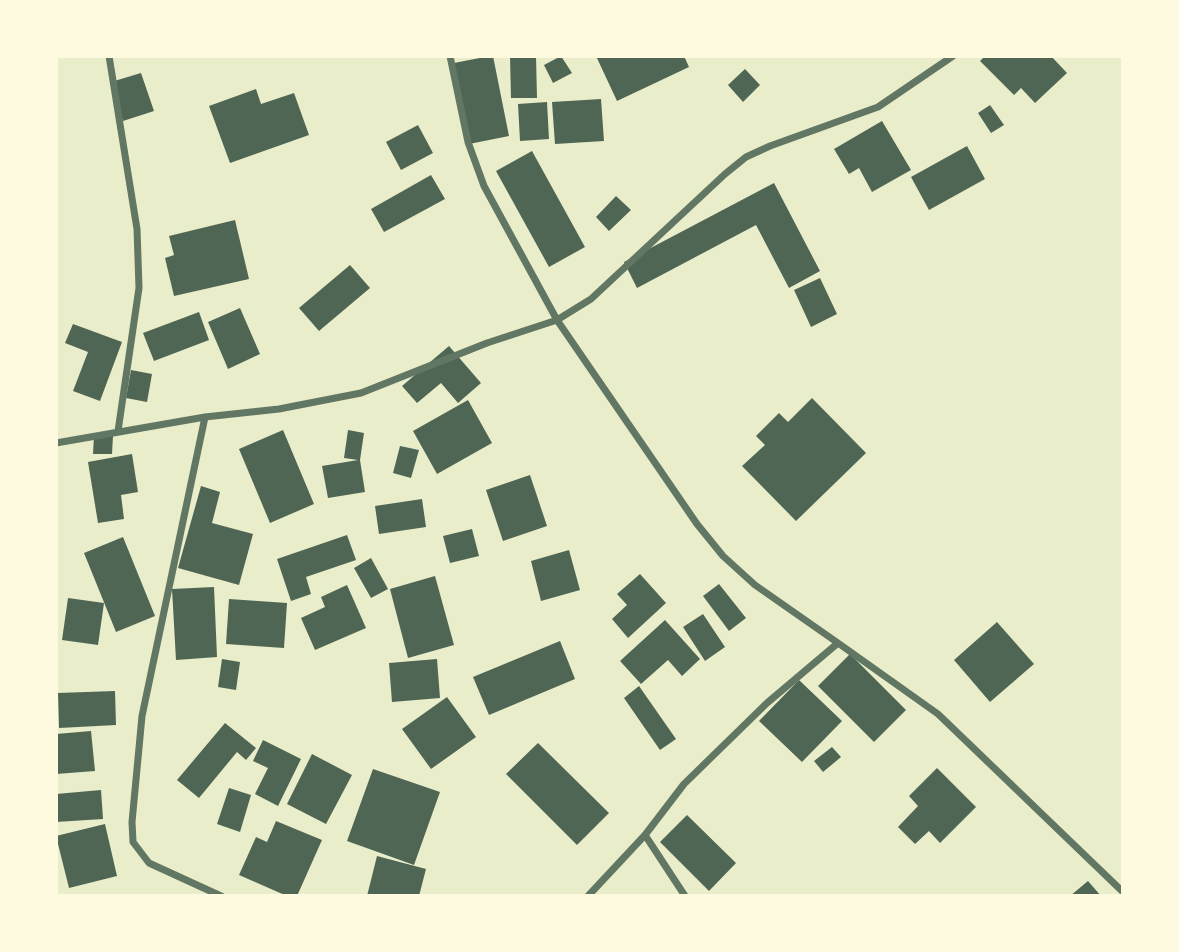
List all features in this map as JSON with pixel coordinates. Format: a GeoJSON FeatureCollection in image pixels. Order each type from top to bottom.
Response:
{"type":"FeatureCollection","features":[{"type":"Feature","properties":{"kind":"street"},"geometry":{"type":"LineString","coordinates":[[109,56],[137,229],[139,288],[118,431]]}},
{"type":"Feature","properties":{"kind":"street"},"geometry":{"type":"LineString","coordinates":[[450,56],[468,142],[484,186],[557,320],[697,524],[723,556],[755,585],[938,713],[1123,892]]}},
{"type":"Feature","properties":{"kind":"street"},"geometry":{"type":"LineString","coordinates":[[56,443],[205,417],[279,409],[361,393],[557,320],[591,299],[746,157],[878,107],[953,56]]}},
{"type":"Feature","properties":{"kind":"street"},"geometry":{"type":"LineString","coordinates":[[205,417],[142,716],[132,822],[133,842],[149,863],[221,896]]}},
{"type":"Feature","properties":{"kind":"street"},"geometry":{"type":"LineString","coordinates":[[588,896],[645,835],[684,784],[767,703],[838,643]]}},
{"type":"Feature","properties":{"kind":"street"},"geometry":{"type":"LineString","coordinates":[[645,835],[685,896]]}},
{"type":"Feature","properties":{"kind":"building"},"geometry":{"type":"Polygon","coordinates":[[[493,56],[509,136],[469,144],[454,63],[493,56]]]}},
{"type":"Feature","properties":{"kind":"building"},"geometry":{"type":"Polygon","coordinates":[[[510,56],[536,56],[537,98],[511,98],[510,56]]]}},
{"type":"Feature","properties":{"kind":"building"},"geometry":{"type":"Polygon","coordinates":[[[561,56],[572,73],[553,83],[544,65],[561,56]]]}},
{"type":"Feature","properties":{"kind":"building"},"geometry":{"type":"Polygon","coordinates":[[[596,56],[684,56],[689,67],[617,101],[596,56]]]}},
{"type":"Feature","properties":{"kind":"building"},"geometry":{"type":"Polygon","coordinates":[[[985,56],[1051,56],[1067,73],[1035,103],[1021,88],[1014,95],[980,61],[985,56]]]}},
{"type":"Feature","properties":{"kind":"building"},"geometry":{"type":"Polygon","coordinates":[[[745,69],[760,85],[743,102],[728,85],[745,69]]]}},
{"type":"Feature","properties":{"kind":"building"},"geometry":{"type":"Polygon","coordinates":[[[141,73],[154,111],[123,121],[111,82],[141,73]]]}},
{"type":"Feature","properties":{"kind":"building"},"geometry":{"type":"Polygon","coordinates":[[[256,89],[261,104],[294,93],[309,135],[230,163],[209,106],[256,89]]]}},
{"type":"Feature","properties":{"kind":"building"},"geometry":{"type":"Polygon","coordinates":[[[601,99],[604,141],[555,144],[552,102],[601,99]]]}},
{"type":"Feature","properties":{"kind":"building"},"geometry":{"type":"Polygon","coordinates":[[[547,102],[549,139],[520,141],[518,104],[547,102]]]}},
{"type":"Feature","properties":{"kind":"building"},"geometry":{"type":"Polygon","coordinates":[[[990,105],[1004,125],[991,133],[978,113],[990,105]]]}},
{"type":"Feature","properties":{"kind":"building"},"geometry":{"type":"Polygon","coordinates":[[[882,121],[911,170],[872,192],[859,168],[849,174],[834,149],[882,121]]]}},
{"type":"Feature","properties":{"kind":"building"},"geometry":{"type":"Polygon","coordinates":[[[418,125],[433,153],[401,170],[386,142],[418,125]]]}},
{"type":"Feature","properties":{"kind":"building"},"geometry":{"type":"Polygon","coordinates":[[[967,146],[985,179],[929,210],[911,177],[967,146]]]}},
{"type":"Feature","properties":{"kind":"building"},"geometry":{"type":"Polygon","coordinates":[[[532,151],[585,247],[549,267],[496,171],[532,151]]]}},
{"type":"Feature","properties":{"kind":"building"},"geometry":{"type":"Polygon","coordinates":[[[431,175],[445,199],[384,232],[371,209],[431,175]]]}},
{"type":"Feature","properties":{"kind":"building"},"geometry":{"type":"Polygon","coordinates":[[[774,183],[820,271],[789,288],[756,225],[637,288],[624,262],[774,183]]]}},
{"type":"Feature","properties":{"kind":"building"},"geometry":{"type":"Polygon","coordinates":[[[616,196],[631,210],[609,231],[596,217],[616,196]]]}},
{"type":"Feature","properties":{"kind":"building"},"geometry":{"type":"Polygon","coordinates":[[[235,220],[249,279],[174,296],[165,258],[174,255],[169,236],[235,220]]]}},
{"type":"Feature","properties":{"kind":"building"},"geometry":{"type":"Polygon","coordinates":[[[350,265],[370,288],[319,331],[299,308],[350,265]]]}},
{"type":"Feature","properties":{"kind":"building"},"geometry":{"type":"Polygon","coordinates":[[[820,278],[837,314],[811,327],[794,290],[820,278]]]}},
{"type":"Feature","properties":{"kind":"building"},"geometry":{"type":"Polygon","coordinates":[[[240,308],[260,354],[228,369],[208,322],[240,308]]]}},
{"type":"Feature","properties":{"kind":"building"},"geometry":{"type":"Polygon","coordinates":[[[199,312],[209,340],[154,361],[143,333],[199,312]]]}},
{"type":"Feature","properties":{"kind":"building"},"geometry":{"type":"Polygon","coordinates":[[[73,324],[122,342],[100,401],[73,391],[88,352],[65,343],[73,324]]]}},
{"type":"Feature","properties":{"kind":"building"},"geometry":{"type":"Polygon","coordinates":[[[449,346],[481,383],[458,403],[441,383],[417,403],[402,386],[449,346]]]}},
{"type":"Feature","properties":{"kind":"building"},"geometry":{"type":"Polygon","coordinates":[[[131,370],[152,374],[147,402],[126,398],[131,370]]]}},
{"type":"Feature","properties":{"kind":"building"},"geometry":{"type":"Polygon","coordinates":[[[812,398],[866,453],[796,521],[742,466],[765,445],[756,436],[779,413],[788,422],[812,398]]]}},
{"type":"Feature","properties":{"kind":"building"},"geometry":{"type":"Polygon","coordinates":[[[468,400],[492,443],[437,474],[413,431],[468,400]]]}},
{"type":"Feature","properties":{"kind":"building"},"geometry":{"type":"Polygon","coordinates":[[[283,430],[314,504],[270,523],[239,449],[283,430]]]}},
{"type":"Feature","properties":{"kind":"building"},"geometry":{"type":"Polygon","coordinates":[[[348,430],[364,433],[360,460],[365,492],[328,498],[322,466],[358,460],[344,458],[348,430]]]}},
{"type":"Feature","properties":{"kind":"building"},"geometry":{"type":"Polygon","coordinates":[[[94,435],[113,436],[112,454],[93,454],[94,435]]]}},
{"type":"Feature","properties":{"kind":"building"},"geometry":{"type":"Polygon","coordinates":[[[400,446],[419,450],[411,478],[393,473],[400,446]]]}},
{"type":"Feature","properties":{"kind":"building"},"geometry":{"type":"Polygon","coordinates":[[[132,454],[138,492],[121,495],[124,519],[98,523],[88,462],[132,454]]]}},
{"type":"Feature","properties":{"kind":"building"},"geometry":{"type":"Polygon","coordinates":[[[530,475],[547,526],[503,541],[486,490],[530,475]]]}},
{"type":"Feature","properties":{"kind":"building"},"geometry":{"type":"Polygon","coordinates":[[[201,486],[220,492],[212,523],[253,534],[239,585],[178,568],[201,486]]]}},
{"type":"Feature","properties":{"kind":"building"},"geometry":{"type":"Polygon","coordinates":[[[422,499],[426,527],[379,534],[375,506],[422,499]]]}},
{"type":"Feature","properties":{"kind":"building"},"geometry":{"type":"Polygon","coordinates":[[[472,529],[479,556],[450,563],[443,536],[472,529]]]}},
{"type":"Feature","properties":{"kind":"building"},"geometry":{"type":"Polygon","coordinates":[[[347,535],[356,560],[306,577],[311,594],[291,601],[277,559],[347,535]]]}},
{"type":"Feature","properties":{"kind":"building"},"geometry":{"type":"Polygon","coordinates":[[[123,537],[155,616],[116,632],[84,553],[123,537]]]}},
{"type":"Feature","properties":{"kind":"building"},"geometry":{"type":"Polygon","coordinates":[[[569,550],[580,590],[541,601],[531,561],[569,550]]]}},
{"type":"Feature","properties":{"kind":"building"},"geometry":{"type":"Polygon","coordinates":[[[371,558],[388,589],[371,598],[354,568],[371,558]]]}},
{"type":"Feature","properties":{"kind":"building"},"geometry":{"type":"Polygon","coordinates":[[[640,574],[666,603],[628,638],[612,619],[627,605],[617,594],[640,574]]]}},
{"type":"Feature","properties":{"kind":"building"},"geometry":{"type":"Polygon","coordinates":[[[435,576],[454,645],[408,658],[390,589],[435,576]]]}},
{"type":"Feature","properties":{"kind":"building"},"geometry":{"type":"Polygon","coordinates":[[[719,584],[746,618],[729,631],[703,596],[719,584]]]}},
{"type":"Feature","properties":{"kind":"building"},"geometry":{"type":"Polygon","coordinates":[[[347,585],[366,628],[315,650],[301,618],[325,607],[321,597],[347,585]]]}},
{"type":"Feature","properties":{"kind":"building"},"geometry":{"type":"Polygon","coordinates":[[[214,587],[217,657],[176,660],[172,589],[214,587]]]}},
{"type":"Feature","properties":{"kind":"building"},"geometry":{"type":"Polygon","coordinates":[[[68,598],[104,603],[98,645],[62,640],[68,598]]]}},
{"type":"Feature","properties":{"kind":"building"},"geometry":{"type":"Polygon","coordinates":[[[229,599],[287,603],[284,648],[226,644],[229,599]]]}},
{"type":"Feature","properties":{"kind":"building"},"geometry":{"type":"Polygon","coordinates":[[[703,614],[725,647],[705,661],[683,627],[703,614]]]}},
{"type":"Feature","properties":{"kind":"building"},"geometry":{"type":"Polygon","coordinates":[[[665,620],[700,659],[682,676],[668,660],[641,684],[620,661],[665,620]]]}},
{"type":"Feature","properties":{"kind":"building"},"geometry":{"type":"Polygon","coordinates":[[[997,622],[1034,664],[990,702],[954,660],[997,622]]]}},
{"type":"Feature","properties":{"kind":"building"},"geometry":{"type":"Polygon","coordinates":[[[560,641],[575,679],[489,715],[473,677],[560,641]]]}},
{"type":"Feature","properties":{"kind":"building"},"geometry":{"type":"Polygon","coordinates":[[[850,654],[906,710],[874,742],[818,686],[850,654]]]}},
{"type":"Feature","properties":{"kind":"building"},"geometry":{"type":"Polygon","coordinates":[[[222,659],[240,662],[236,690],[218,687],[222,659]]]}},
{"type":"Feature","properties":{"kind":"building"},"geometry":{"type":"Polygon","coordinates":[[[437,659],[440,698],[392,702],[389,663],[437,659]]]}},
{"type":"Feature","properties":{"kind":"building"},"geometry":{"type":"Polygon","coordinates":[[[799,680],[842,721],[802,762],[759,721],[799,680]]]}},
{"type":"Feature","properties":{"kind":"building"},"geometry":{"type":"Polygon","coordinates":[[[639,686],[676,739],[660,750],[624,698],[639,686]]]}},
{"type":"Feature","properties":{"kind":"building"},"geometry":{"type":"Polygon","coordinates":[[[115,691],[116,725],[59,728],[58,693],[115,691]]]}},
{"type":"Feature","properties":{"kind":"building"},"geometry":{"type":"Polygon","coordinates":[[[447,697],[476,737],[431,769],[402,729],[447,697]]]}},
{"type":"Feature","properties":{"kind":"building"},"geometry":{"type":"Polygon","coordinates":[[[225,723],[256,748],[246,760],[237,752],[199,798],[177,780],[225,723]]]}},
{"type":"Feature","properties":{"kind":"building"},"geometry":{"type":"Polygon","coordinates":[[[91,731],[95,771],[56,774],[56,734],[91,731]]]}},
{"type":"Feature","properties":{"kind":"building"},"geometry":{"type":"Polygon","coordinates":[[[263,740],[301,759],[278,806],[255,794],[268,768],[253,761],[263,740]]]}},
{"type":"Feature","properties":{"kind":"building"},"geometry":{"type":"Polygon","coordinates":[[[538,743],[609,813],[577,845],[506,774],[538,743]]]}},
{"type":"Feature","properties":{"kind":"building"},"geometry":{"type":"Polygon","coordinates":[[[832,747],[841,757],[823,772],[814,761],[832,747]]]}},
{"type":"Feature","properties":{"kind":"building"},"geometry":{"type":"Polygon","coordinates":[[[312,754],[352,775],[326,824],[287,804],[312,754]]]}},
{"type":"Feature","properties":{"kind":"building"},"geometry":{"type":"Polygon","coordinates":[[[937,768],[976,807],[940,843],[929,831],[915,844],[898,827],[918,806],[909,796],[937,768]]]}},
{"type":"Feature","properties":{"kind":"building"},"geometry":{"type":"Polygon","coordinates":[[[373,769],[440,792],[414,865],[347,841],[373,769]]]}},
{"type":"Feature","properties":{"kind":"building"},"geometry":{"type":"Polygon","coordinates":[[[229,788],[251,795],[240,832],[217,824],[229,788]]]}},
{"type":"Feature","properties":{"kind":"building"},"geometry":{"type":"Polygon","coordinates":[[[101,790],[103,819],[56,822],[56,794],[101,790]]]}},
{"type":"Feature","properties":{"kind":"building"},"geometry":{"type":"Polygon","coordinates":[[[687,815],[736,863],[709,891],[660,842],[687,815]]]}},
{"type":"Feature","properties":{"kind":"building"},"geometry":{"type":"Polygon","coordinates":[[[276,821],[322,840],[297,896],[287,896],[239,875],[256,837],[267,842],[276,821]]]}},
{"type":"Feature","properties":{"kind":"building"},"geometry":{"type":"Polygon","coordinates":[[[105,824],[117,876],[69,888],[56,836],[105,824]]]}},
{"type":"Feature","properties":{"kind":"building"},"geometry":{"type":"Polygon","coordinates":[[[377,856],[426,869],[419,896],[367,896],[377,856]]]}},
{"type":"Feature","properties":{"kind":"building"},"geometry":{"type":"Polygon","coordinates":[[[1088,881],[1101,896],[1070,896],[1088,881]]]}}]}
